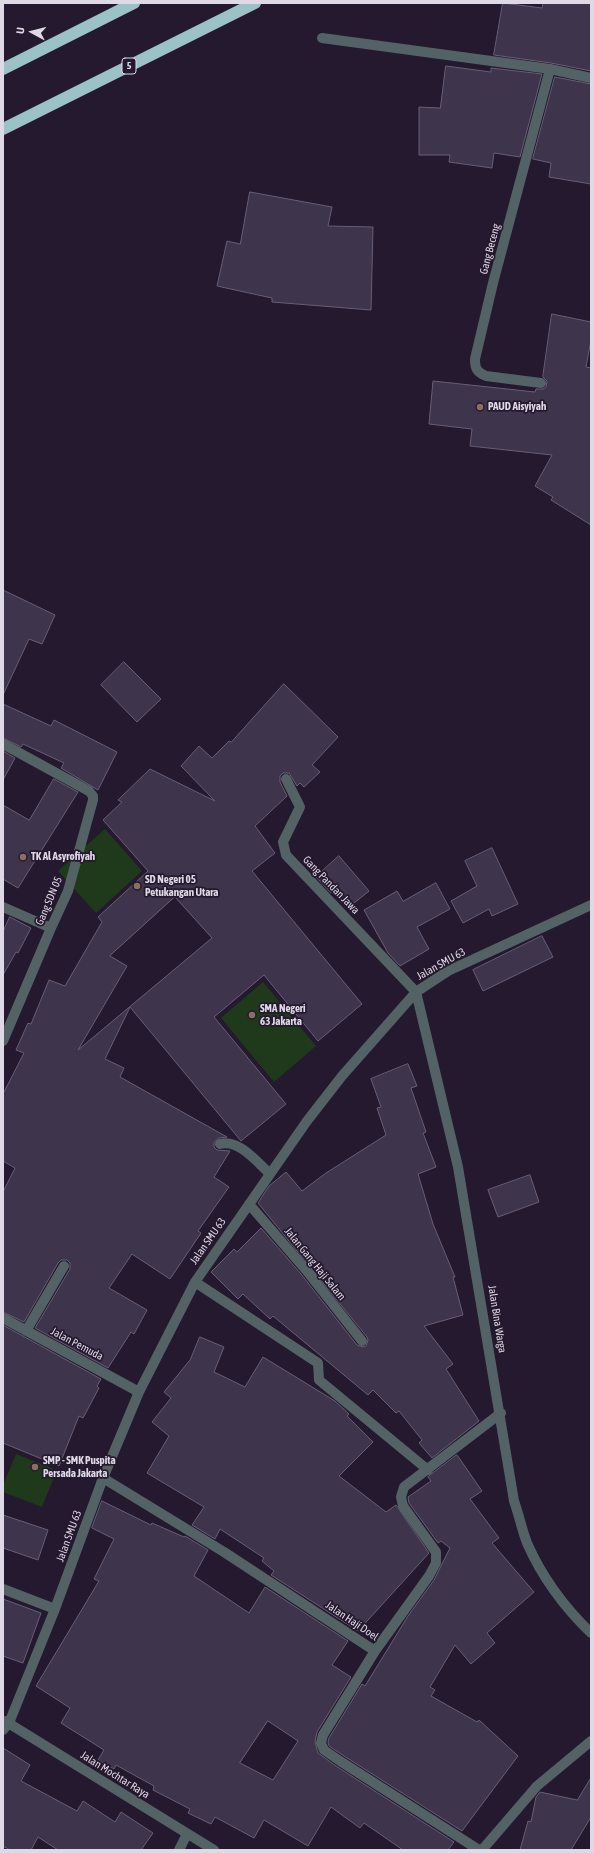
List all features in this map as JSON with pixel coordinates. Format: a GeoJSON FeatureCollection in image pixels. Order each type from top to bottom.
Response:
{"type":"FeatureCollection","features":[{"type":"Feature","properties":{"kind":"highway"},"geometry":{"type":"LineString","coordinates":[[3,69],[134,3]]}},
{"type":"Feature","properties":{"kind":"highway","name":"5"},"geometry":{"type":"LineString","coordinates":[[3,129],[255,3]]}},
{"type":"Feature","properties":{"kind":"street"},"geometry":{"type":"LineString","coordinates":[[322,38],[550,69],[591,78]]}},
{"type":"Feature","properties":{"kind":"street","name":"Gang Beceng"},"geometry":{"type":"LineString","coordinates":[[541,383],[486,376],[478,373],[475,367],[475,359],[550,69]]}},
{"type":"Feature","properties":{"kind":"street","name":"Gang SDN 05"},"geometry":{"type":"LineString","coordinates":[[3,744],[88,791],[93,796],[88,824],[68,891],[50,928],[3,1041]]}},
{"type":"Feature","properties":{"kind":"street","name":"Gang Pandan Jawa"},"geometry":{"type":"LineString","coordinates":[[286,779],[300,807],[283,842],[286,855],[416,992]]}},
{"type":"Feature","properties":{"kind":"street"},"geometry":{"type":"LineString","coordinates":[[3,907],[50,928]]}},
{"type":"Feature","properties":{"kind":"street","name":"Jalan SMU 63"},"geometry":{"type":"LineString","coordinates":[[5,1724],[55,1609],[103,1478],[139,1392],[195,1282],[307,1121],[342,1076],[416,992],[448,971],[588,907]]}},
{"type":"Feature","properties":{"kind":"street","name":"Jalan Bina Warga"},"geometry":{"type":"LineString","coordinates":[[416,992],[458,1167],[501,1413],[514,1501],[527,1542],[543,1574],[561,1600],[591,1633]]}},
{"type":"Feature","properties":{"kind":"street"},"geometry":{"type":"LineString","coordinates":[[220,1144],[228,1142],[236,1144],[270,1174]]}},
{"type":"Feature","properties":{"kind":"street","name":"Jalan Gang Haji Salam"},"geometry":{"type":"LineString","coordinates":[[249,1204],[306,1270],[362,1341]]}},
{"type":"Feature","properties":{"kind":"street"},"geometry":{"type":"LineString","coordinates":[[26,1331],[64,1266]]}},
{"type":"Feature","properties":{"kind":"street"},"geometry":{"type":"LineString","coordinates":[[195,1282],[318,1363],[319,1380],[428,1470]]}},
{"type":"Feature","properties":{"kind":"street","name":"Jalan Pemuda"},"geometry":{"type":"LineString","coordinates":[[3,1318],[139,1392]]}},
{"type":"Feature","properties":{"kind":"street"},"geometry":{"type":"LineString","coordinates":[[375,1651],[429,1576],[436,1563],[436,1552],[406,1511],[401,1497],[404,1487],[501,1413]]}},
{"type":"Feature","properties":{"kind":"street","name":"Jalan Haji Doel"},"geometry":{"type":"LineString","coordinates":[[103,1478],[224,1552],[375,1651],[323,1735],[321,1743],[322,1746],[340,1761],[479,1850]]}},
{"type":"Feature","properties":{"kind":"street"},"geometry":{"type":"LineString","coordinates":[[3,1589],[55,1609]]}},
{"type":"Feature","properties":{"kind":"street","name":"Jalan Mochtar Raya"},"geometry":{"type":"LineString","coordinates":[[5,1724],[214,1850]]}},
{"type":"Feature","properties":{"kind":"street"},"geometry":{"type":"LineString","coordinates":[[482,1850],[537,1786],[591,1741]]}},
{"type":"Feature","properties":{"kind":"street"},"geometry":{"type":"LineString","coordinates":[[179,1850],[187,1834]]}},
{"type":"Feature","properties":{"kind":"green space"},"geometry":{"type":"Polygon","coordinates":[[[105,829],[142,871],[96,913],[58,871],[105,829]]]}},
{"type":"Feature","properties":{"kind":"green space"},"geometry":{"type":"Polygon","coordinates":[[[263,982],[316,1046],[274,1082],[221,1018],[263,982]]]}},
{"type":"Feature","properties":{"kind":"green space"},"geometry":{"type":"Polygon","coordinates":[[[16,1454],[57,1470],[42,1507],[3,1492],[3,1485],[16,1454]]]}},
{"type":"Feature","properties":{"kind":"building"},"geometry":{"type":"Polygon","coordinates":[[[503,3],[542,8],[543,3],[591,3],[591,71],[551,63],[494,55],[503,3]]]}},
{"type":"Feature","properties":{"kind":"building"},"geometry":{"type":"Polygon","coordinates":[[[446,66],[491,72],[491,68],[542,74],[520,157],[494,153],[492,168],[449,162],[450,155],[419,155],[419,107],[440,108],[446,66]]]}},
{"type":"Feature","properties":{"kind":"building"},"geometry":{"type":"Polygon","coordinates":[[[555,77],[591,84],[591,184],[549,177],[551,163],[533,159],[555,77]]]}},
{"type":"Feature","properties":{"kind":"building"},"geometry":{"type":"Polygon","coordinates":[[[250,192],[332,207],[328,226],[373,227],[371,310],[272,302],[272,298],[217,286],[227,241],[240,244],[250,192]]]}},
{"type":"Feature","properties":{"kind":"building"},"geometry":{"type":"Polygon","coordinates":[[[552,314],[591,322],[591,340],[586,367],[591,368],[591,525],[551,500],[553,497],[535,486],[552,455],[470,446],[472,429],[429,424],[433,381],[535,392],[536,389],[543,389],[546,387],[547,381],[543,377],[552,314]]]}},
{"type":"Feature","properties":{"kind":"building"},"geometry":{"type":"Polygon","coordinates":[[[3,590],[55,615],[42,644],[29,639],[3,695],[3,590]]]}},
{"type":"Feature","properties":{"kind":"building"},"geometry":{"type":"Polygon","coordinates":[[[124,662],[161,699],[137,722],[101,685],[124,662]]]}},
{"type":"Feature","properties":{"kind":"building"},"geometry":{"type":"Polygon","coordinates":[[[284,684],[338,737],[312,765],[320,772],[304,787],[300,783],[297,786],[289,773],[283,773],[280,776],[280,782],[287,796],[255,826],[275,853],[252,871],[362,1004],[318,1041],[264,975],[214,1017],[286,1104],[241,1141],[130,1007],[105,1059],[124,1068],[120,1077],[227,1137],[219,1138],[214,1142],[214,1147],[217,1150],[230,1151],[214,1177],[229,1187],[198,1231],[201,1233],[170,1279],[132,1254],[109,1288],[147,1310],[134,1334],[131,1332],[108,1368],[35,1328],[70,1269],[70,1263],[67,1260],[61,1260],[58,1263],[24,1322],[3,1312],[3,1192],[15,1168],[3,1161],[3,1094],[24,1053],[16,1050],[28,1023],[31,1024],[49,980],[65,986],[102,922],[98,917],[148,871],[103,820],[122,802],[118,800],[150,769],[215,801],[181,766],[199,746],[212,758],[229,741],[231,742],[284,684]],[[175,897],[110,956],[127,966],[78,1050],[212,938],[175,897]]]}},
{"type":"Feature","properties":{"kind":"building"},"geometry":{"type":"Polygon","coordinates":[[[3,704],[51,726],[54,720],[117,752],[98,790],[61,768],[64,763],[23,744],[21,747],[3,738],[3,704]]]}},
{"type":"Feature","properties":{"kind":"building"},"geometry":{"type":"Polygon","coordinates":[[[3,751],[15,758],[3,780],[3,751]]]}},
{"type":"Feature","properties":{"kind":"building","name":"TK Al Asyrofiyah"},"geometry":{"type":"Polygon","coordinates":[[[54,779],[78,792],[18,888],[3,879],[3,805],[29,820],[54,779]]]}},
{"type":"Feature","properties":{"kind":"building"},"geometry":{"type":"Polygon","coordinates":[[[492,848],[518,904],[492,916],[489,909],[463,923],[451,901],[477,886],[465,861],[492,848]]]}},
{"type":"Feature","properties":{"kind":"building"},"geometry":{"type":"Polygon","coordinates":[[[339,856],[369,891],[348,908],[334,890],[331,893],[316,877],[339,856]]]}},
{"type":"Feature","properties":{"kind":"building"},"geometry":{"type":"Polygon","coordinates":[[[436,883],[450,909],[417,927],[429,949],[400,966],[388,953],[364,910],[397,891],[403,901],[436,883]]]}},
{"type":"Feature","properties":{"kind":"building"},"geometry":{"type":"Polygon","coordinates":[[[10,917],[31,928],[18,953],[16,952],[3,975],[3,932],[10,917]]]}},
{"type":"Feature","properties":{"kind":"building"},"geometry":{"type":"Polygon","coordinates":[[[542,936],[553,957],[483,991],[473,970],[542,936]]]}},
{"type":"Feature","properties":{"kind":"building"},"geometry":{"type":"Polygon","coordinates":[[[408,1064],[417,1086],[411,1088],[426,1132],[423,1133],[436,1167],[418,1174],[433,1224],[455,1277],[453,1277],[463,1315],[424,1326],[453,1364],[446,1369],[479,1421],[432,1458],[419,1443],[422,1440],[399,1411],[396,1413],[373,1390],[368,1395],[273,1316],[270,1319],[243,1294],[238,1299],[211,1272],[234,1249],[237,1252],[261,1228],[301,1274],[357,1345],[363,1347],[366,1346],[368,1340],[367,1337],[258,1203],[269,1186],[286,1172],[302,1191],[326,1173],[386,1135],[377,1108],[381,1107],[371,1079],[408,1064]]]}},
{"type":"Feature","properties":{"kind":"building"},"geometry":{"type":"Polygon","coordinates":[[[530,1175],[539,1202],[498,1217],[488,1190],[530,1175]]]}},
{"type":"Feature","properties":{"kind":"building"},"geometry":{"type":"Polygon","coordinates":[[[3,1325],[101,1379],[97,1386],[99,1388],[83,1418],[79,1416],[59,1466],[3,1443],[3,1325]]]}},
{"type":"Feature","properties":{"kind":"building"},"geometry":{"type":"Polygon","coordinates":[[[200,1337],[224,1347],[214,1372],[245,1387],[263,1357],[335,1401],[349,1414],[347,1416],[373,1442],[339,1476],[386,1512],[396,1505],[429,1553],[358,1631],[271,1575],[274,1571],[262,1561],[264,1558],[220,1529],[215,1539],[192,1525],[204,1507],[147,1473],[169,1436],[152,1422],[171,1398],[164,1392],[190,1360],[200,1337]]]}},
{"type":"Feature","properties":{"kind":"building"},"geometry":{"type":"Polygon","coordinates":[[[457,1455],[482,1491],[470,1499],[499,1538],[492,1543],[534,1592],[487,1633],[495,1643],[471,1664],[455,1645],[430,1687],[435,1690],[431,1696],[477,1722],[479,1720],[518,1756],[462,1831],[344,1756],[329,1746],[328,1742],[362,1684],[365,1686],[408,1616],[434,1580],[450,1548],[441,1541],[438,1543],[409,1503],[408,1497],[431,1481],[428,1477],[457,1455]]]}},
{"type":"Feature","properties":{"kind":"building"},"geometry":{"type":"Polygon","coordinates":[[[102,1501],[151,1525],[152,1523],[184,1537],[185,1536],[208,1550],[194,1576],[249,1613],[265,1587],[348,1641],[332,1665],[351,1677],[317,1732],[315,1742],[318,1753],[454,1842],[448,1850],[403,1850],[364,1823],[360,1828],[331,1807],[308,1846],[264,1820],[254,1838],[215,1817],[211,1824],[188,1813],[190,1809],[153,1790],[154,1786],[116,1765],[114,1769],[98,1760],[104,1750],[61,1723],[70,1708],[36,1686],[99,1581],[94,1579],[114,1539],[92,1528],[102,1501]],[[268,1721],[240,1763],[273,1780],[298,1741],[268,1721]]]}},
{"type":"Feature","properties":{"kind":"building"},"geometry":{"type":"Polygon","coordinates":[[[3,1515],[48,1530],[38,1560],[3,1548],[3,1515]]]}},
{"type":"Feature","properties":{"kind":"building"},"geometry":{"type":"Polygon","coordinates":[[[3,1599],[41,1613],[23,1663],[3,1656],[3,1599]]]}},
{"type":"Feature","properties":{"kind":"building"},"geometry":{"type":"Polygon","coordinates":[[[3,1748],[30,1765],[21,1781],[77,1811],[83,1801],[115,1822],[121,1812],[153,1833],[141,1850],[58,1850],[38,1837],[31,1850],[10,1850],[3,1846],[3,1748]]]}},
{"type":"Feature","properties":{"kind":"building"},"geometry":{"type":"Polygon","coordinates":[[[591,1778],[591,1817],[571,1850],[520,1850],[528,1821],[531,1822],[536,1797],[540,1792],[577,1800],[591,1778]]]}},
{"type":"Feature","properties":{"kind":"place","name":"PAUD Aisyiyah"},"geometry":{"type":"Point","coordinates":[480,407]}},
{"type":"Feature","properties":{"kind":"place","name":"TK Al Asyrofiyah"},"geometry":{"type":"Point","coordinates":[23,857]}},
{"type":"Feature","properties":{"kind":"place","name":"SD Negeri 05 Petukangan Utara"},"geometry":{"type":"Point","coordinates":[137,886]}},
{"type":"Feature","properties":{"kind":"place","name":"SMA Negeri 63 Jakarta"},"geometry":{"type":"Point","coordinates":[252,1015]}},
{"type":"Feature","properties":{"kind":"place","name":"SMP - SMK Puspita Persada Jakarta"},"geometry":{"type":"Point","coordinates":[35,1467]}}]}
